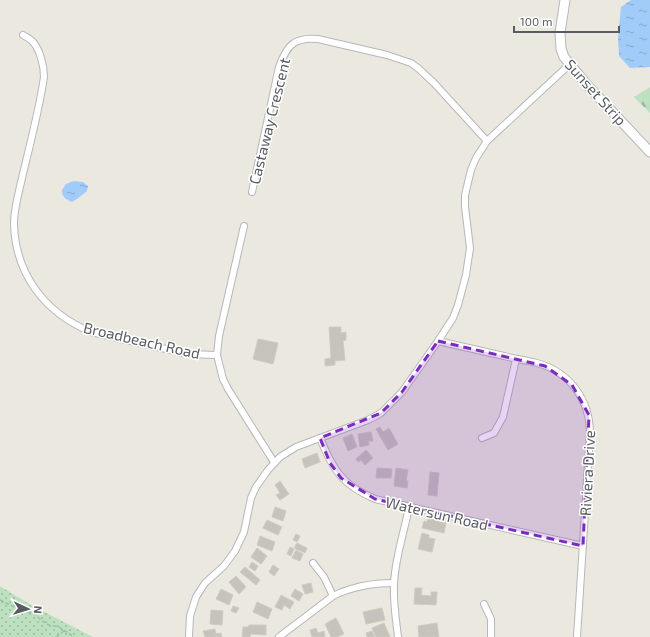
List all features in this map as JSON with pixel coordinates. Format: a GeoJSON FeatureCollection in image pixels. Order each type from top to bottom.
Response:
{"type":"FeatureCollection","features":[{"type":"Feature","properties":{"kind":"street","name":"Sunset Strip"},"geometry":{"type":"LineString","coordinates":[[565,0],[561,18],[560,41],[564,57],[650,152]]}},
{"type":"Feature","properties":{"kind":"street","name":"Broadbeach Road"},"geometry":{"type":"LineString","coordinates":[[23,35],[32,41],[44,70],[44,77],[18,196],[14,222],[18,252],[22,266],[28,278],[45,302],[55,312],[79,327],[91,332],[188,354],[217,355],[223,379],[228,389],[274,462]]}},
{"type":"Feature","properties":{"kind":"street","name":"Castaway Crescent"},"geometry":{"type":"LineString","coordinates":[[252,192],[279,67],[284,54],[290,45],[298,40],[308,38],[318,39],[387,55],[411,63],[434,83],[487,141]]}},
{"type":"Feature","properties":{"kind":"street"},"geometry":{"type":"LineString","coordinates":[[189,637],[190,616],[196,597],[205,583],[224,566],[235,551],[244,532],[251,498],[262,477],[274,462],[296,447],[368,420],[381,413],[402,392],[438,341],[453,318],[466,275],[470,248],[465,195],[471,170],[481,148],[570,65]]}},
{"type":"Feature","properties":{"kind":"street"},"geometry":{"type":"LineString","coordinates":[[217,355],[219,336],[244,226]]}},
{"type":"Feature","properties":{"kind":"street","name":"Riviera Drive"},"geometry":{"type":"LineString","coordinates":[[438,341],[537,363],[559,374],[572,385],[578,392],[588,411],[590,434],[577,637]]}},
{"type":"Feature","properties":{"kind":"street"},"geometry":{"type":"LineString","coordinates":[[482,438],[494,433],[503,417],[516,359]]}},
{"type":"Feature","properties":{"kind":"street","name":"Watersun Road"},"geometry":{"type":"LineString","coordinates":[[320,438],[330,463],[341,478],[358,491],[375,499],[583,546]]}},
{"type":"Feature","properties":{"kind":"street"},"geometry":{"type":"LineString","coordinates":[[398,637],[394,610],[394,583],[398,556],[410,507]]}},
{"type":"Feature","properties":{"kind":"street"},"geometry":{"type":"LineString","coordinates":[[313,563],[324,577],[333,596]]}},
{"type":"Feature","properties":{"kind":"street"},"geometry":{"type":"LineString","coordinates":[[279,637],[333,596],[348,589],[362,585],[394,583]]}},
{"type":"Feature","properties":{"kind":"street"},"geometry":{"type":"LineString","coordinates":[[484,604],[491,619],[491,637]]}},
{"type":"Feature","properties":{"kind":"path"},"geometry":{"type":"LineString","coordinates":[[0,600],[22,611],[34,613],[42,621],[66,631],[74,637]]}},
{"type":"Feature","properties":{"kind":"path"},"geometry":{"type":"LineString","coordinates":[[56,637],[63,631],[66,631]]}},
{"type":"Feature","properties":{"kind":"highlighted area"},"geometry":{"type":"Polygon","coordinates":[[[438,341],[545,366],[572,385],[589,415],[583,546],[375,499],[341,478],[330,463],[320,438],[381,413],[402,392],[438,341]]]}},
{"type":"Feature","properties":{"kind":"green space"},"geometry":{"type":"Polygon","coordinates":[[[650,87],[650,113],[634,97],[650,87]]]}},
{"type":"Feature","properties":{"kind":"green space"},"geometry":{"type":"Polygon","coordinates":[[[0,586],[31,605],[93,637],[0,637],[0,586]]]}},
{"type":"Feature","properties":{"kind":"water"},"geometry":{"type":"Polygon","coordinates":[[[631,0],[650,0],[650,67],[630,68],[619,56],[618,38],[621,7],[631,0]]]}},
{"type":"Feature","properties":{"kind":"water"},"geometry":{"type":"Polygon","coordinates":[[[74,181],[83,182],[88,186],[87,191],[72,202],[64,198],[62,190],[66,184],[74,181]]]}},
{"type":"Feature","properties":{"kind":"building"},"geometry":{"type":"Polygon","coordinates":[[[329,327],[341,327],[341,333],[346,332],[346,340],[343,341],[345,360],[335,361],[335,365],[325,366],[325,359],[331,358],[329,327]]]}},
{"type":"Feature","properties":{"kind":"building"},"geometry":{"type":"Polygon","coordinates":[[[258,339],[278,343],[273,364],[253,359],[258,339]]]}},
{"type":"Feature","properties":{"kind":"building"},"geometry":{"type":"Polygon","coordinates":[[[380,427],[383,432],[389,428],[398,444],[388,450],[376,429],[380,427]]]}},
{"type":"Feature","properties":{"kind":"building"},"geometry":{"type":"Polygon","coordinates":[[[371,432],[373,441],[368,441],[369,445],[360,447],[358,434],[371,432]]]}},
{"type":"Feature","properties":{"kind":"building"},"geometry":{"type":"Polygon","coordinates":[[[352,434],[357,447],[348,451],[343,438],[352,434]]]}},
{"type":"Feature","properties":{"kind":"building"},"geometry":{"type":"Polygon","coordinates":[[[366,450],[373,458],[365,465],[361,460],[358,462],[356,459],[366,450]]]}},
{"type":"Feature","properties":{"kind":"building"},"geometry":{"type":"Polygon","coordinates":[[[317,453],[320,462],[305,468],[302,459],[317,453]]]}},
{"type":"Feature","properties":{"kind":"building"},"geometry":{"type":"Polygon","coordinates":[[[377,468],[392,469],[391,478],[376,478],[377,468]]]}},
{"type":"Feature","properties":{"kind":"building"},"geometry":{"type":"Polygon","coordinates":[[[396,468],[408,470],[406,481],[408,481],[407,488],[394,486],[396,468]]]}},
{"type":"Feature","properties":{"kind":"building"},"geometry":{"type":"Polygon","coordinates":[[[430,472],[439,473],[437,496],[428,495],[430,472]]]}},
{"type":"Feature","properties":{"kind":"building"},"geometry":{"type":"Polygon","coordinates":[[[280,481],[289,494],[280,500],[276,495],[280,493],[275,485],[280,481]]]}},
{"type":"Feature","properties":{"kind":"building"},"geometry":{"type":"Polygon","coordinates":[[[275,507],[286,511],[283,521],[272,517],[275,507]]]}},
{"type":"Feature","properties":{"kind":"building"},"geometry":{"type":"Polygon","coordinates":[[[428,518],[446,523],[444,533],[422,528],[424,521],[427,522],[428,518]]]}},
{"type":"Feature","properties":{"kind":"building"},"geometry":{"type":"Polygon","coordinates":[[[267,520],[282,527],[278,535],[263,528],[267,520]]]}},
{"type":"Feature","properties":{"kind":"building"},"geometry":{"type":"Polygon","coordinates":[[[422,533],[429,535],[429,538],[435,539],[432,552],[418,549],[422,533]]]}},
{"type":"Feature","properties":{"kind":"building"},"geometry":{"type":"Polygon","coordinates":[[[296,534],[300,536],[297,542],[293,540],[296,534]]]}},
{"type":"Feature","properties":{"kind":"building"},"geometry":{"type":"Polygon","coordinates":[[[260,536],[275,542],[272,551],[257,545],[260,536]]]}},
{"type":"Feature","properties":{"kind":"building"},"geometry":{"type":"Polygon","coordinates":[[[297,543],[307,548],[305,553],[294,548],[297,543]]]}},
{"type":"Feature","properties":{"kind":"building"},"geometry":{"type":"Polygon","coordinates":[[[290,547],[294,549],[291,556],[287,554],[290,547]]]}},
{"type":"Feature","properties":{"kind":"building"},"geometry":{"type":"Polygon","coordinates":[[[257,548],[267,556],[261,564],[251,557],[257,548]]]}},
{"type":"Feature","properties":{"kind":"building"},"geometry":{"type":"Polygon","coordinates":[[[296,550],[303,554],[300,561],[292,558],[296,550]]]}},
{"type":"Feature","properties":{"kind":"building"},"geometry":{"type":"Polygon","coordinates":[[[252,562],[258,566],[255,571],[249,567],[252,562]]]}},
{"type":"Feature","properties":{"kind":"building"},"geometry":{"type":"Polygon","coordinates":[[[273,565],[279,569],[274,576],[269,572],[273,565]]]}},
{"type":"Feature","properties":{"kind":"building"},"geometry":{"type":"Polygon","coordinates":[[[245,567],[260,580],[256,585],[240,572],[245,567]]]}},
{"type":"Feature","properties":{"kind":"building"},"geometry":{"type":"Polygon","coordinates":[[[236,576],[246,587],[239,594],[229,582],[236,576]]]}},
{"type":"Feature","properties":{"kind":"building"},"geometry":{"type":"Polygon","coordinates":[[[311,583],[313,592],[305,594],[302,585],[311,583]]]}},
{"type":"Feature","properties":{"kind":"building"},"geometry":{"type":"Polygon","coordinates":[[[415,588],[422,588],[421,595],[431,596],[431,592],[437,592],[436,605],[414,604],[415,588]]]}},
{"type":"Feature","properties":{"kind":"building"},"geometry":{"type":"Polygon","coordinates":[[[221,589],[233,595],[229,605],[216,599],[221,589]]]}},
{"type":"Feature","properties":{"kind":"building"},"geometry":{"type":"Polygon","coordinates":[[[295,589],[303,594],[299,601],[291,596],[295,589]]]}},
{"type":"Feature","properties":{"kind":"building"},"geometry":{"type":"Polygon","coordinates":[[[281,595],[294,602],[290,609],[284,605],[282,610],[275,607],[281,595]]]}},
{"type":"Feature","properties":{"kind":"building"},"geometry":{"type":"Polygon","coordinates":[[[257,602],[272,609],[268,619],[253,612],[257,602]]]}},
{"type":"Feature","properties":{"kind":"building"},"geometry":{"type":"Polygon","coordinates":[[[233,606],[239,608],[236,613],[231,611],[233,606]]]}},
{"type":"Feature","properties":{"kind":"building"},"geometry":{"type":"Polygon","coordinates":[[[382,608],[385,620],[366,624],[363,612],[382,608]]]}},
{"type":"Feature","properties":{"kind":"building"},"geometry":{"type":"Polygon","coordinates":[[[211,610],[223,611],[222,625],[210,624],[211,610]]]}},
{"type":"Feature","properties":{"kind":"building"},"geometry":{"type":"Polygon","coordinates":[[[336,618],[344,634],[337,637],[331,637],[325,624],[336,618]]]}},
{"type":"Feature","properties":{"kind":"building"},"geometry":{"type":"Polygon","coordinates":[[[384,623],[390,637],[376,637],[372,628],[384,623]]]}},
{"type":"Feature","properties":{"kind":"building"},"geometry":{"type":"Polygon","coordinates":[[[437,623],[439,637],[419,637],[418,626],[437,623]]]}},
{"type":"Feature","properties":{"kind":"building"},"geometry":{"type":"Polygon","coordinates":[[[249,625],[266,625],[266,635],[251,634],[250,637],[242,637],[243,627],[248,627],[249,625]]]}},
{"type":"Feature","properties":{"kind":"building"},"geometry":{"type":"Polygon","coordinates":[[[316,628],[318,633],[324,631],[325,637],[312,637],[310,630],[316,628]]]}},
{"type":"Feature","properties":{"kind":"building"},"geometry":{"type":"Polygon","coordinates":[[[215,629],[216,634],[221,633],[222,637],[205,637],[203,631],[215,629]]]}},
{"type":"Feature","properties":{"kind":"building"},"geometry":{"type":"Polygon","coordinates":[[[372,631],[375,637],[367,637],[366,633],[372,631]]]}}]}
